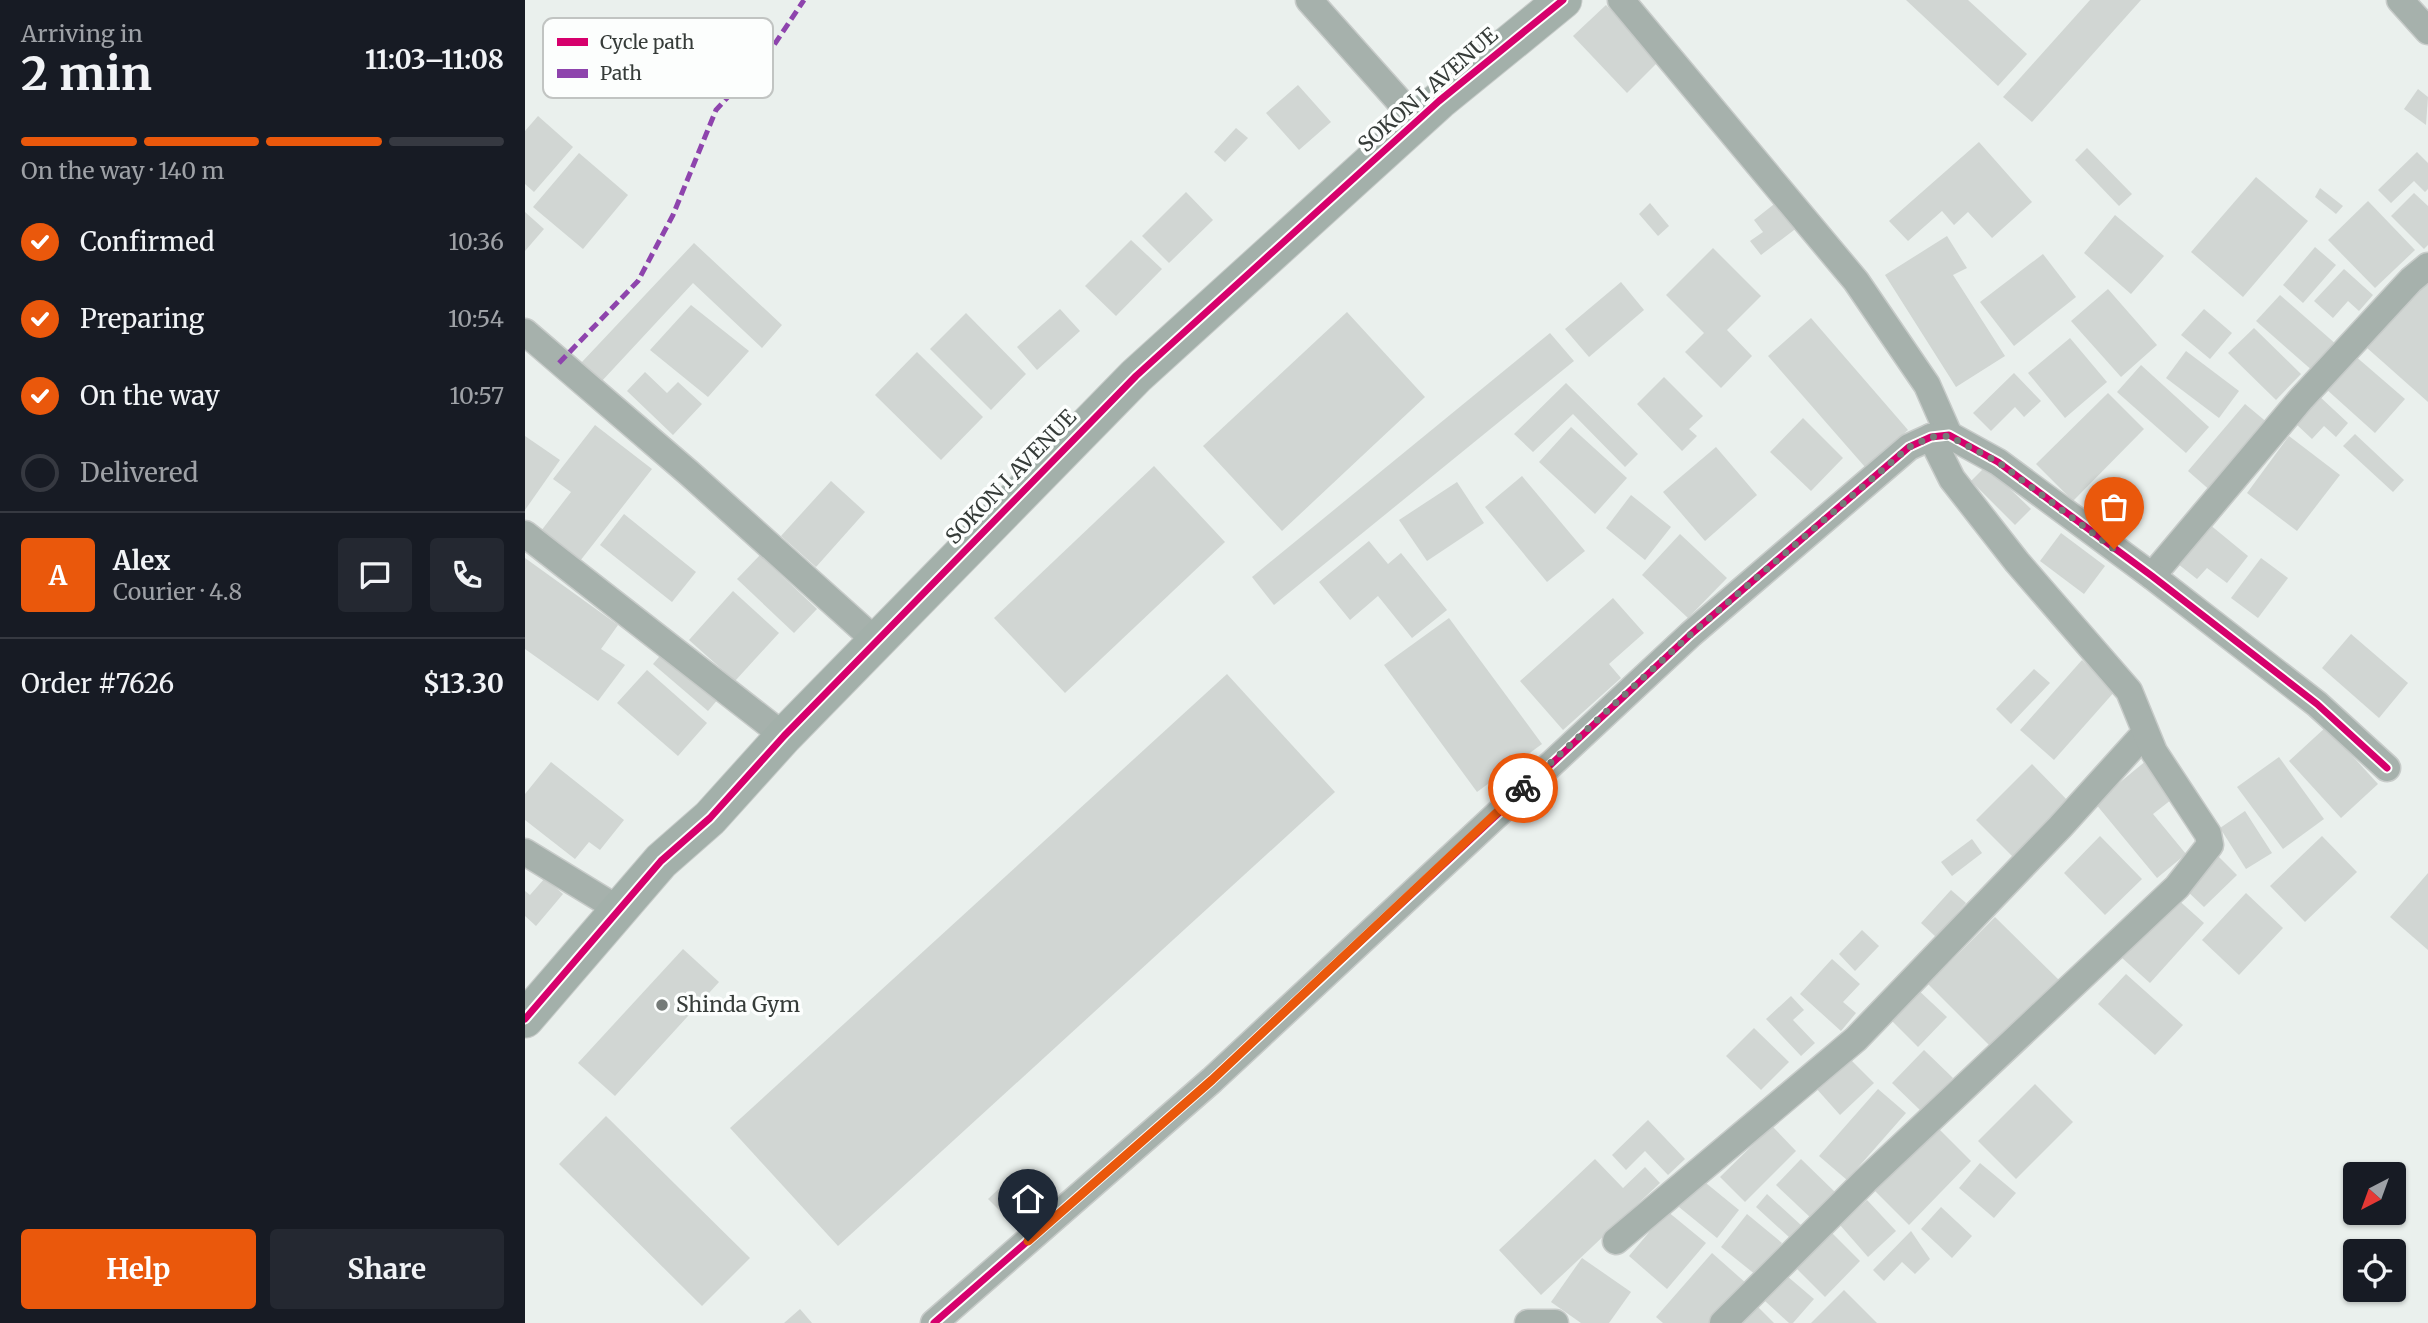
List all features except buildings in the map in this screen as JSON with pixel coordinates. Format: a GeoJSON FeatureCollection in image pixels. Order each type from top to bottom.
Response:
{"type":"FeatureCollection","features":[{"type":"Feature","properties":{"kind":"street"},"geometry":{"type":"LineString","coordinates":[[1310,0],[1417,121]]}},
{"type":"Feature","properties":{"kind":"street","name":"SOKON I AVENUE"},"geometry":{"type":"LineString","coordinates":[[525,1019],[661,861],[710,818],[784,736],[1136,376],[1417,121],[1563,0]]}},
{"type":"Feature","properties":{"kind":"street"},"geometry":{"type":"LineString","coordinates":[[1621,0],[1856,281],[1927,385],[1952,479],[2017,562],[2129,691],[2144,733],[2209,834],[2210,845],[2201,859],[2120,942],[1866,1180],[1723,1323]]}},
{"type":"Feature","properties":{"kind":"street"},"geometry":{"type":"LineString","coordinates":[[2400,0],[2426,23]]}},
{"type":"Feature","properties":{"kind":"street"},"geometry":{"type":"LineString","coordinates":[[2152,576],[2301,399],[2411,280],[2428,266]]}},
{"type":"Feature","properties":{"kind":"street"},"geometry":{"type":"LineString","coordinates":[[525,332],[689,473],[877,642]]}},
{"type":"Feature","properties":{"kind":"street"},"geometry":{"type":"LineString","coordinates":[[934,1323],[1212,1080],[1691,634],[1909,447],[1940,436],[1998,462],[2152,576],[2316,704],[2387,768]]}},
{"type":"Feature","properties":{"kind":"street"},"geometry":{"type":"LineString","coordinates":[[525,534],[784,736]]}},
{"type":"Feature","properties":{"kind":"street"},"geometry":{"type":"LineString","coordinates":[[1616,1241],[1856,1039],[2025,864],[2144,733]]}},
{"type":"Feature","properties":{"kind":"street"},"geometry":{"type":"LineString","coordinates":[[525,852],[618,909]]}},
{"type":"Feature","properties":{"kind":"street"},"geometry":{"type":"LineString","coordinates":[[1528,1323],[1555,1323]]}},
{"type":"Feature","properties":{"kind":"marked path"},"geometry":{"type":"LineString","coordinates":[[773,46],[804,0]]}},
{"type":"Feature","properties":{"kind":"marked path"},"geometry":{"type":"LineString","coordinates":[[559,363],[638,281],[673,215],[716,110],[727,98]]}},
{"type":"Feature","properties":{"kind":"cycle path"},"geometry":{"type":"LineString","coordinates":[[525,1019],[661,861],[710,818],[784,736],[1136,376],[1439,101],[1563,0]]}},
{"type":"Feature","properties":{"kind":"cycle path"},"geometry":{"type":"LineString","coordinates":[[934,1323],[1212,1080],[1691,634],[1909,447],[1931,437],[1949,435],[1998,462],[2152,576],[2317,704],[2387,768]]}},
{"type":"Feature","properties":{"kind":"way so far"},"geometry":{"type":"LineString","coordinates":[[1523,788],[1691,634],[1909,447],[1931,437],[1949,436],[1998,462],[2114,549]]}},
{"type":"Feature","properties":{"kind":"place","name":"Shinda Gym"},"geometry":{"type":"Point","coordinates":[662,1005]}},
{"type":"Feature","properties":{"kind":"route"},"geometry":{"type":"LineString","coordinates":[[1028,1241],[1212,1080],[1523,788]]}}]}
